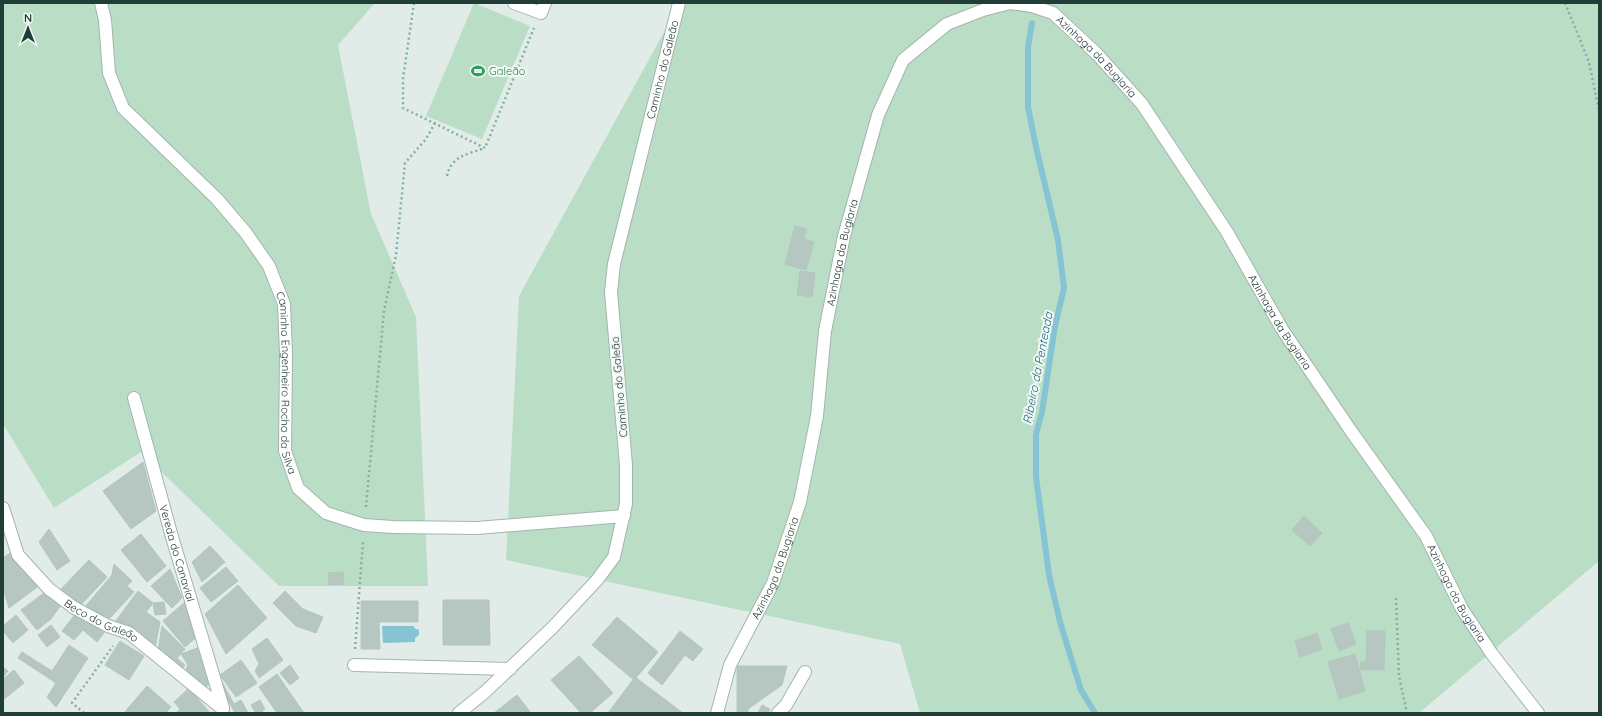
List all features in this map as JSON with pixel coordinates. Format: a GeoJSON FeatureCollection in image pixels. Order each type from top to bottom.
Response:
{"type":"FeatureCollection","features":[{"type":"Feature","properties":{"kind":"street","name":"Caminho Engenheiro Rocha da Silva"},"geometry":{"type":"LineString","coordinates":[[101,3],[105,20],[109,73],[123,108],[217,199],[246,233],[269,266],[284,304],[286,354],[285,451],[298,488],[326,512],[364,525],[393,527],[477,528],[624,516]]}},
{"type":"Feature","properties":{"kind":"street"},"geometry":{"type":"LineString","coordinates":[[514,3],[543,8]]}},
{"type":"Feature","properties":{"kind":"street","name":"Caminho do Galeão"},"geometry":{"type":"LineString","coordinates":[[459,713],[510,669],[597,580],[614,557],[626,504],[626,465],[611,292],[612,278],[614,264],[678,3]]}},
{"type":"Feature","properties":{"kind":"street","name":"Azinhaga da Bugiaria"},"geometry":{"type":"LineString","coordinates":[[717,713],[730,665],[773,583],[800,502],[817,416],[826,324],[844,236],[878,115],[903,60],[947,24],[983,10],[1010,3],[1032,6],[1053,14],[1097,54],[1142,104],[1227,232],[1282,329],[1351,431],[1426,536],[1462,610],[1492,654],[1538,713]]}},
{"type":"Feature","properties":{"kind":"street","name":"Vereda do Canavial"},"geometry":{"type":"LineString","coordinates":[[134,398],[172,538],[224,710]]}},
{"type":"Feature","properties":{"kind":"street","name":"Beco do Galeão"},"geometry":{"type":"LineString","coordinates":[[3,508],[18,555],[49,589],[73,607],[108,626],[129,633],[224,710]]}},
{"type":"Feature","properties":{"kind":"street"},"geometry":{"type":"LineString","coordinates":[[354,665],[510,669]]}},
{"type":"Feature","properties":{"kind":"street"},"geometry":{"type":"LineString","coordinates":[[778,713],[786,705],[805,672]]}},
{"type":"Feature","properties":{"kind":"path"},"geometry":{"type":"LineString","coordinates":[[414,3],[403,79],[403,108],[435,122],[485,148]]}},
{"type":"Feature","properties":{"kind":"path"},"geometry":{"type":"LineString","coordinates":[[1565,3],[1589,62],[1599,111]]}},
{"type":"Feature","properties":{"kind":"path"},"geometry":{"type":"LineString","coordinates":[[447,176],[449,167],[460,157],[485,148],[543,8]]}},
{"type":"Feature","properties":{"kind":"path"},"geometry":{"type":"LineString","coordinates":[[354,665],[364,525],[384,311],[396,255],[405,163],[426,139],[435,122]]}},
{"type":"Feature","properties":{"kind":"path"},"geometry":{"type":"LineString","coordinates":[[1396,598],[1399,676],[1407,713]]}},
{"type":"Feature","properties":{"kind":"path"},"geometry":{"type":"LineString","coordinates":[[84,713],[72,702],[123,631]]}},
{"type":"Feature","properties":{"kind":"green space"},"geometry":{"type":"Polygon","coordinates":[[[3,3],[375,3],[338,45],[371,214],[416,317],[428,586],[279,586],[141,452],[54,508],[3,424],[3,3]]]}},
{"type":"Feature","properties":{"kind":"green space","name":"Galeão"},"geometry":{"type":"Polygon","coordinates":[[[474,3],[530,26],[482,139],[426,116],[474,3]]]}},
{"type":"Feature","properties":{"kind":"green space"},"geometry":{"type":"Polygon","coordinates":[[[680,3],[1599,3],[1599,561],[1419,713],[920,713],[900,644],[506,560],[519,296],[680,3]]]}},
{"type":"Feature","properties":{"kind":"water"},"geometry":{"type":"Polygon","coordinates":[[[382,626],[414,626],[414,628],[419,630],[419,635],[415,638],[415,642],[383,643],[382,626]]]}},
{"type":"Feature","properties":{"kind":"building"},"geometry":{"type":"Polygon","coordinates":[[[795,226],[806,229],[804,239],[814,242],[806,270],[785,264],[795,226]]]}},
{"type":"Feature","properties":{"kind":"building"},"geometry":{"type":"Polygon","coordinates":[[[800,271],[815,273],[812,297],[797,295],[800,271]]]}},
{"type":"Feature","properties":{"kind":"building"},"geometry":{"type":"Polygon","coordinates":[[[143,462],[156,511],[131,529],[103,491],[143,462]]]}},
{"type":"Feature","properties":{"kind":"building"},"geometry":{"type":"Polygon","coordinates":[[[1304,516],[1322,533],[1310,546],[1292,530],[1304,516]]]}},
{"type":"Feature","properties":{"kind":"building"},"geometry":{"type":"Polygon","coordinates":[[[49,529],[70,561],[57,570],[39,542],[49,529]]]}},
{"type":"Feature","properties":{"kind":"building"},"geometry":{"type":"Polygon","coordinates":[[[141,534],[166,566],[147,582],[121,550],[141,534]]]}},
{"type":"Feature","properties":{"kind":"building"},"geometry":{"type":"Polygon","coordinates":[[[210,546],[225,562],[202,582],[192,562],[210,546]]]}},
{"type":"Feature","properties":{"kind":"building"},"geometry":{"type":"Polygon","coordinates":[[[14,550],[40,585],[9,608],[3,589],[3,558],[14,550]]]}},
{"type":"Feature","properties":{"kind":"building"},"geometry":{"type":"Polygon","coordinates":[[[89,560],[107,577],[79,607],[60,590],[89,560]]]}},
{"type":"Feature","properties":{"kind":"building"},"geometry":{"type":"Polygon","coordinates":[[[114,564],[132,581],[127,586],[134,592],[110,618],[84,608],[112,575],[114,564]]]}},
{"type":"Feature","properties":{"kind":"building"},"geometry":{"type":"Polygon","coordinates":[[[226,567],[238,581],[211,602],[200,588],[226,567]]]}},
{"type":"Feature","properties":{"kind":"building"},"geometry":{"type":"Polygon","coordinates":[[[170,569],[182,598],[172,608],[151,586],[170,569]]]}},
{"type":"Feature","properties":{"kind":"building"},"geometry":{"type":"Polygon","coordinates":[[[343,572],[344,584],[329,585],[328,573],[343,572]]]}},
{"type":"Feature","properties":{"kind":"building"},"geometry":{"type":"Polygon","coordinates":[[[238,585],[267,618],[226,654],[205,614],[238,585]]]}},
{"type":"Feature","properties":{"kind":"building"},"geometry":{"type":"Polygon","coordinates":[[[138,591],[153,603],[146,612],[160,622],[155,648],[134,630],[115,622],[138,591]]]}},
{"type":"Feature","properties":{"kind":"building"},"geometry":{"type":"Polygon","coordinates":[[[285,591],[303,609],[323,617],[316,633],[296,626],[273,603],[285,591]]]}},
{"type":"Feature","properties":{"kind":"building"},"geometry":{"type":"Polygon","coordinates":[[[44,593],[61,605],[51,619],[37,630],[21,610],[44,593]]]}},
{"type":"Feature","properties":{"kind":"building"},"geometry":{"type":"Polygon","coordinates":[[[443,600],[489,600],[490,645],[443,645],[443,600]]]}},
{"type":"Feature","properties":{"kind":"building"},"geometry":{"type":"Polygon","coordinates":[[[361,601],[418,601],[418,622],[379,622],[380,649],[361,649],[361,601]]]}},
{"type":"Feature","properties":{"kind":"building"},"geometry":{"type":"Polygon","coordinates":[[[164,602],[166,614],[155,615],[153,603],[164,602]]]}},
{"type":"Feature","properties":{"kind":"building"},"geometry":{"type":"Polygon","coordinates":[[[185,602],[197,637],[185,647],[163,621],[185,602]]]}},
{"type":"Feature","properties":{"kind":"building"},"geometry":{"type":"Polygon","coordinates":[[[77,612],[104,633],[97,642],[83,630],[74,640],[62,631],[77,612]]]}},
{"type":"Feature","properties":{"kind":"building"},"geometry":{"type":"Polygon","coordinates":[[[16,615],[28,630],[13,643],[3,631],[3,626],[16,615]]]}},
{"type":"Feature","properties":{"kind":"building"},"geometry":{"type":"Polygon","coordinates":[[[617,617],[658,652],[634,680],[592,645],[617,617]]]}},
{"type":"Feature","properties":{"kind":"building"},"geometry":{"type":"Polygon","coordinates":[[[1348,623],[1356,644],[1339,651],[1331,629],[1348,623]]]}},
{"type":"Feature","properties":{"kind":"building"},"geometry":{"type":"Polygon","coordinates":[[[51,625],[60,637],[47,647],[38,635],[51,625]]]}},
{"type":"Feature","properties":{"kind":"building"},"geometry":{"type":"Polygon","coordinates":[[[162,626],[185,649],[177,658],[185,665],[180,671],[158,651],[162,626]]]}},
{"type":"Feature","properties":{"kind":"building"},"geometry":{"type":"Polygon","coordinates":[[[680,631],[703,649],[693,661],[685,655],[662,685],[648,673],[680,631]]]}},
{"type":"Feature","properties":{"kind":"building"},"geometry":{"type":"Polygon","coordinates":[[[1367,631],[1385,631],[1384,670],[1360,670],[1361,662],[1366,662],[1367,631]]]}},
{"type":"Feature","properties":{"kind":"building"},"geometry":{"type":"Polygon","coordinates":[[[1317,633],[1322,649],[1300,657],[1295,641],[1317,633]]]}},
{"type":"Feature","properties":{"kind":"building"},"geometry":{"type":"Polygon","coordinates":[[[267,638],[283,660],[259,678],[255,671],[259,664],[252,649],[267,638]]]}},
{"type":"Feature","properties":{"kind":"building"},"geometry":{"type":"Polygon","coordinates":[[[120,641],[144,656],[129,680],[105,665],[120,641]]]}},
{"type":"Feature","properties":{"kind":"building"},"geometry":{"type":"Polygon","coordinates":[[[69,645],[88,658],[56,707],[47,697],[56,683],[18,658],[22,652],[52,671],[69,645]]]}},
{"type":"Feature","properties":{"kind":"building"},"geometry":{"type":"Polygon","coordinates":[[[197,648],[211,682],[205,688],[185,672],[188,665],[181,654],[197,648]]]}},
{"type":"Feature","properties":{"kind":"building"},"geometry":{"type":"Polygon","coordinates":[[[1355,654],[1365,691],[1339,699],[1328,662],[1355,654]]]}},
{"type":"Feature","properties":{"kind":"building"},"geometry":{"type":"Polygon","coordinates":[[[579,656],[613,693],[590,713],[581,713],[551,680],[579,656]]]}},
{"type":"Feature","properties":{"kind":"building"},"geometry":{"type":"Polygon","coordinates":[[[241,660],[257,683],[236,697],[220,675],[241,660]]]}},
{"type":"Feature","properties":{"kind":"building"},"geometry":{"type":"Polygon","coordinates":[[[290,665],[299,678],[290,685],[280,673],[290,665]]]}},
{"type":"Feature","properties":{"kind":"building"},"geometry":{"type":"Polygon","coordinates":[[[737,666],[787,666],[782,685],[748,709],[748,713],[737,713],[737,666]]]}},
{"type":"Feature","properties":{"kind":"building"},"geometry":{"type":"Polygon","coordinates":[[[3,667],[8,671],[3,677],[3,667]]]}},
{"type":"Feature","properties":{"kind":"building"},"geometry":{"type":"Polygon","coordinates":[[[14,670],[24,683],[3,700],[3,679],[14,670]]]}},
{"type":"Feature","properties":{"kind":"building"},"geometry":{"type":"Polygon","coordinates":[[[277,674],[304,713],[277,713],[259,687],[277,674]]]}},
{"type":"Feature","properties":{"kind":"building"},"geometry":{"type":"Polygon","coordinates":[[[635,677],[683,713],[608,713],[635,677]]]}},
{"type":"Feature","properties":{"kind":"building"},"geometry":{"type":"Polygon","coordinates":[[[222,682],[234,704],[241,700],[248,713],[235,713],[221,687],[222,682]]]}},
{"type":"Feature","properties":{"kind":"building"},"geometry":{"type":"Polygon","coordinates":[[[147,686],[171,707],[166,713],[124,713],[147,686]]]}},
{"type":"Feature","properties":{"kind":"building"},"geometry":{"type":"Polygon","coordinates":[[[189,688],[210,713],[176,713],[180,709],[174,702],[189,688]]]}},
{"type":"Feature","properties":{"kind":"building"},"geometry":{"type":"Polygon","coordinates":[[[517,695],[531,713],[494,713],[517,695]]]}},
{"type":"Feature","properties":{"kind":"building"},"geometry":{"type":"Polygon","coordinates":[[[260,700],[265,709],[262,711],[263,713],[256,713],[251,705],[260,700]]]}},
{"type":"Feature","properties":{"kind":"building"},"geometry":{"type":"Polygon","coordinates":[[[762,705],[770,709],[768,713],[758,713],[762,705]]]}},
{"type":"Feature","properties":{"kind":"waterway","name":"Ribeiro da Penteada"},"geometry":{"type":"LineString","coordinates":[[1032,23],[1028,47],[1028,107],[1058,240],[1064,288],[1055,326],[1042,412],[1036,434],[1036,477],[1049,575],[1060,622],[1081,690],[1095,713]]}},
{"type":"Feature","properties":{"kind":"place","name":"Galeão"},"geometry":{"type":"Point","coordinates":[478,71]}}]}
